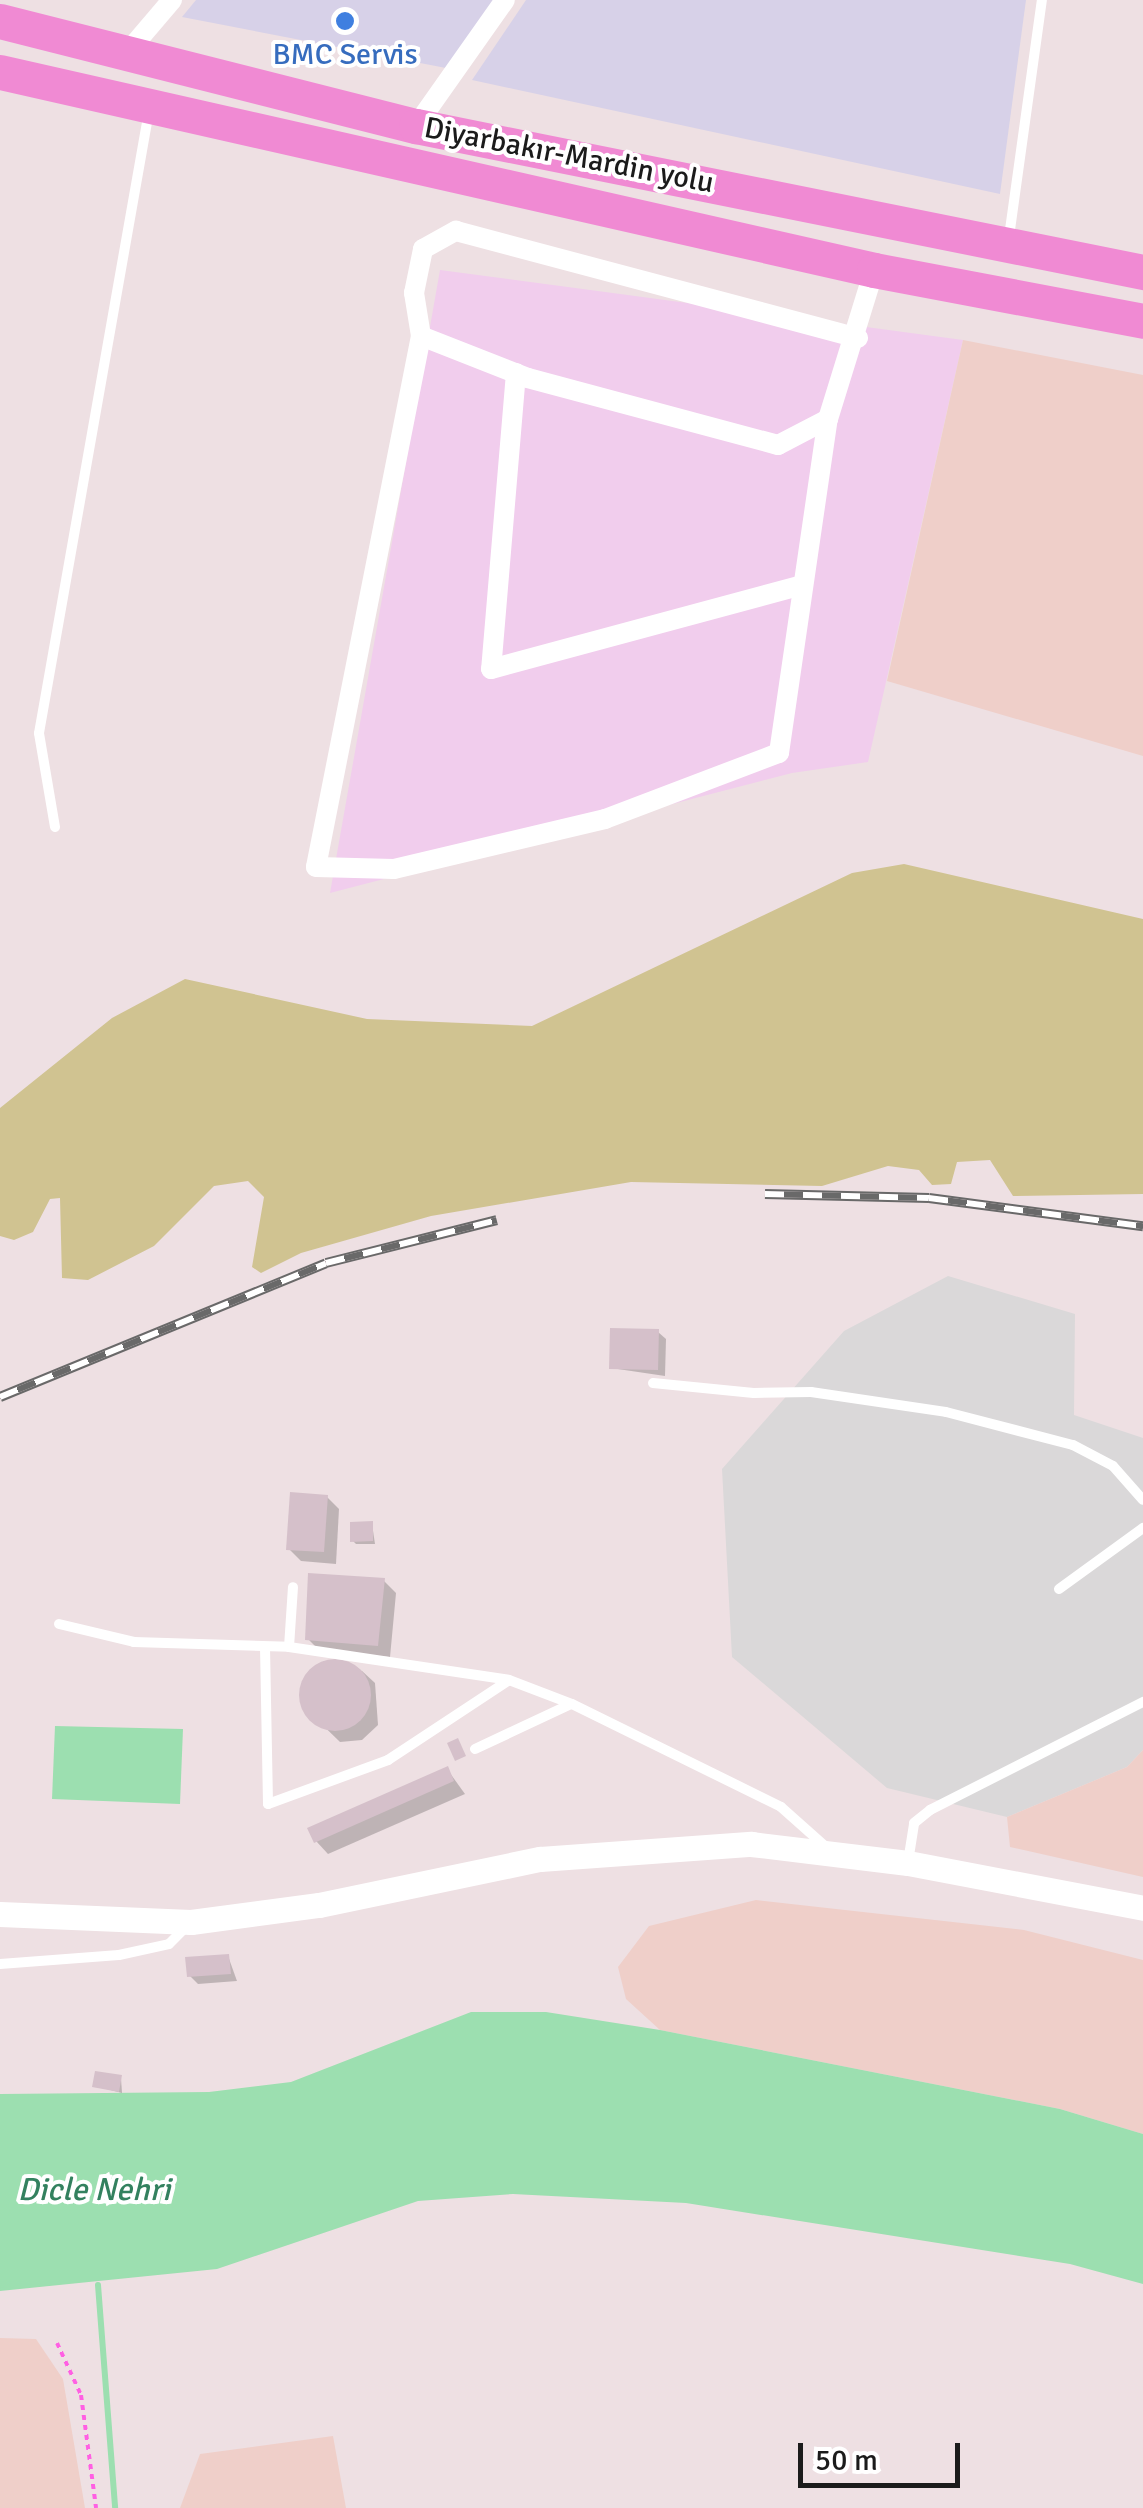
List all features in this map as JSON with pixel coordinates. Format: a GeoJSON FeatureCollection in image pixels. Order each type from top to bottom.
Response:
{"type":"FeatureCollection","features":[{"type":"Feature","properties":{"kind":"highway","name":"Diyarbakır-Mardin yolu"},"geometry":{"type":"LineString","coordinates":[[0,21],[416,126],[1143,272]]}},
{"type":"Feature","properties":{"kind":"highway","name":"Diyarbakır-Mardin yolu"},"geometry":{"type":"LineString","coordinates":[[0,72],[149,110],[874,270],[1143,321]]}},
{"type":"Feature","properties":{"kind":"street"},"geometry":{"type":"LineString","coordinates":[[126,54],[172,0]]}},
{"type":"Feature","properties":{"kind":"street"},"geometry":{"type":"LineString","coordinates":[[416,126],[505,0]]}},
{"type":"Feature","properties":{"kind":"street"},"geometry":{"type":"LineString","coordinates":[[858,338],[456,231],[422,249],[414,293],[421,336],[316,867],[394,869],[605,819],[779,753],[828,419],[858,338],[874,270]]}},
{"type":"Feature","properties":{"kind":"street"},"geometry":{"type":"LineString","coordinates":[[421,336],[516,374],[778,445],[828,419]]}},
{"type":"Feature","properties":{"kind":"street"},"geometry":{"type":"LineString","coordinates":[[516,374],[492,669],[804,585]]}},
{"type":"Feature","properties":{"kind":"street"},"geometry":{"type":"LineString","coordinates":[[0,1914],[191,1922],[319,1905],[540,1859],[752,1844],[908,1863],[1143,1908]]}},
{"type":"Feature","properties":{"kind":"lane"},"geometry":{"type":"LineString","coordinates":[[1008,245],[1042,0]]}},
{"type":"Feature","properties":{"kind":"lane"},"geometry":{"type":"LineString","coordinates":[[55,827],[39,733],[149,110]]}},
{"type":"Feature","properties":{"kind":"lane"},"geometry":{"type":"LineString","coordinates":[[653,1383],[754,1394],[811,1392],[946,1412],[1073,1445],[1113,1466],[1143,1500]]}},
{"type":"Feature","properties":{"kind":"lane"},"geometry":{"type":"LineString","coordinates":[[1059,1589],[1143,1528]]}},
{"type":"Feature","properties":{"kind":"lane"},"geometry":{"type":"LineString","coordinates":[[289,1647],[293,1587]]}},
{"type":"Feature","properties":{"kind":"lane"},"geometry":{"type":"LineString","coordinates":[[59,1624],[134,1642],[289,1647],[508,1680],[572,1704],[781,1807],[833,1854]]}},
{"type":"Feature","properties":{"kind":"lane"},"geometry":{"type":"LineString","coordinates":[[265,1647],[268,1804],[388,1760],[508,1680]]}},
{"type":"Feature","properties":{"kind":"lane"},"geometry":{"type":"LineString","coordinates":[[908,1863],[914,1823],[930,1810],[1143,1702]]}},
{"type":"Feature","properties":{"kind":"lane"},"geometry":{"type":"LineString","coordinates":[[475,1749],[572,1704]]}},
{"type":"Feature","properties":{"kind":"lane"},"geometry":{"type":"LineString","coordinates":[[0,1964],[152,1948],[169,1944],[191,1922]]}},
{"type":"Feature","properties":{"kind":"path"},"geometry":{"type":"LineString","coordinates":[[58,2343],[81,2396],[96,2508]]}},
{"type":"Feature","properties":{"kind":"shaded area"},"geometry":{"type":"Polygon","coordinates":[[[196,0],[495,0],[446,68],[182,17],[196,0]]]}},
{"type":"Feature","properties":{"kind":"shaded area"},"geometry":{"type":"Polygon","coordinates":[[[526,0],[1026,0],[1000,194],[472,80],[526,0]]]}},
{"type":"Feature","properties":{"kind":"shaded area"},"geometry":{"type":"Polygon","coordinates":[[[440,270],[963,340],[868,762],[792,773],[330,893],[440,270]]]}},
{"type":"Feature","properties":{"kind":"shaded area"},"geometry":{"type":"Polygon","coordinates":[[[963,340],[1143,375],[1143,756],[887,681],[963,340]]]}},
{"type":"Feature","properties":{"kind":"shaded area"},"geometry":{"type":"Polygon","coordinates":[[[904,864],[1143,919],[1143,1194],[1013,1196],[990,1160],[957,1162],[951,1184],[932,1185],[919,1170],[888,1166],[822,1186],[631,1182],[431,1216],[301,1253],[261,1273],[252,1267],[264,1197],[248,1181],[214,1186],[154,1246],[88,1280],[62,1278],[60,1198],[50,1199],[33,1232],[14,1240],[0,1236],[0,1108],[112,1018],[185,979],[367,1019],[532,1026],[852,873],[904,864]]]}},
{"type":"Feature","properties":{"kind":"shaded area"},"geometry":{"type":"Polygon","coordinates":[[[948,1276],[1075,1314],[1074,1415],[1143,1438],[1143,1750],[1127,1767],[1007,1817],[887,1788],[732,1657],[722,1469],[844,1331],[948,1276]]]}},
{"type":"Feature","properties":{"kind":"shaded area"},"geometry":{"type":"Polygon","coordinates":[[[1143,1750],[1143,1877],[1010,1847],[1007,1817],[1127,1767],[1143,1750]]]}},
{"type":"Feature","properties":{"kind":"shaded area"},"geometry":{"type":"Polygon","coordinates":[[[756,1900],[1024,1930],[1143,1960],[1143,2134],[1060,2109],[660,2030],[626,1999],[618,1967],[649,1926],[756,1900]]]}},
{"type":"Feature","properties":{"kind":"shaded area"},"geometry":{"type":"Polygon","coordinates":[[[0,2338],[36,2339],[63,2379],[85,2508],[0,2508],[0,2338]]]}},
{"type":"Feature","properties":{"kind":"shaded area"},"geometry":{"type":"Polygon","coordinates":[[[333,2436],[346,2508],[180,2508],[200,2454],[333,2436]]]}},
{"type":"Feature","properties":{"kind":"water"},"geometry":{"type":"Polygon","coordinates":[[[55,1726],[183,1729],[180,1804],[52,1799],[55,1726]]]}},
{"type":"Feature","properties":{"kind":"water","name":"Dicle Nehri"},"geometry":{"type":"Polygon","coordinates":[[[471,2012],[546,2012],[660,2030],[1060,2109],[1143,2134],[1143,2284],[1070,2264],[686,2203],[513,2194],[418,2201],[217,2269],[0,2291],[0,2094],[209,2092],[291,2082],[471,2012]]]}},
{"type":"Feature","properties":{"kind":"building"},"geometry":{"type":"Polygon","coordinates":[[[610,1328],[659,1329],[658,1370],[609,1369],[610,1328]]]}},
{"type":"Feature","properties":{"kind":"building"},"geometry":{"type":"Polygon","coordinates":[[[290,1492],[328,1495],[324,1552],[286,1550],[290,1492]]]}},
{"type":"Feature","properties":{"kind":"building"},"geometry":{"type":"Polygon","coordinates":[[[373,1521],[373,1541],[350,1542],[350,1522],[373,1521]]]}},
{"type":"Feature","properties":{"kind":"building"},"geometry":{"type":"Polygon","coordinates":[[[308,1573],[385,1578],[378,1646],[305,1640],[308,1573]]]}},
{"type":"Feature","properties":{"kind":"building"},"geometry":{"type":"Polygon","coordinates":[[[335,1659],[360,1670],[371,1695],[360,1720],[335,1731],[310,1720],[299,1695],[310,1670],[335,1659]]]}},
{"type":"Feature","properties":{"kind":"building"},"geometry":{"type":"Polygon","coordinates":[[[458,1738],[466,1756],[455,1761],[447,1743],[458,1738]]]}},
{"type":"Feature","properties":{"kind":"building"},"geometry":{"type":"Polygon","coordinates":[[[448,1766],[454,1781],[314,1843],[307,1828],[448,1766]]]}},
{"type":"Feature","properties":{"kind":"building"},"geometry":{"type":"Polygon","coordinates":[[[229,1954],[231,1974],[187,1977],[185,1957],[229,1954]]]}},
{"type":"Feature","properties":{"kind":"building"},"geometry":{"type":"Polygon","coordinates":[[[95,2071],[122,2075],[119,2092],[92,2087],[95,2071]]]}},
{"type":"Feature","properties":{"kind":"waterway"},"geometry":{"type":"LineString","coordinates":[[98,2285],[115,2508]]}},
{"type":"Feature","properties":{"kind":"railway"},"geometry":{"type":"LineString","coordinates":[[765,1194],[929,1198],[1143,1226]]}},
{"type":"Feature","properties":{"kind":"railway"},"geometry":{"type":"LineString","coordinates":[[0,1397],[326,1263],[497,1220]]}},
{"type":"Feature","properties":{"kind":"place","name":"BMC Servis"},"geometry":{"type":"Point","coordinates":[345,21]}}]}
